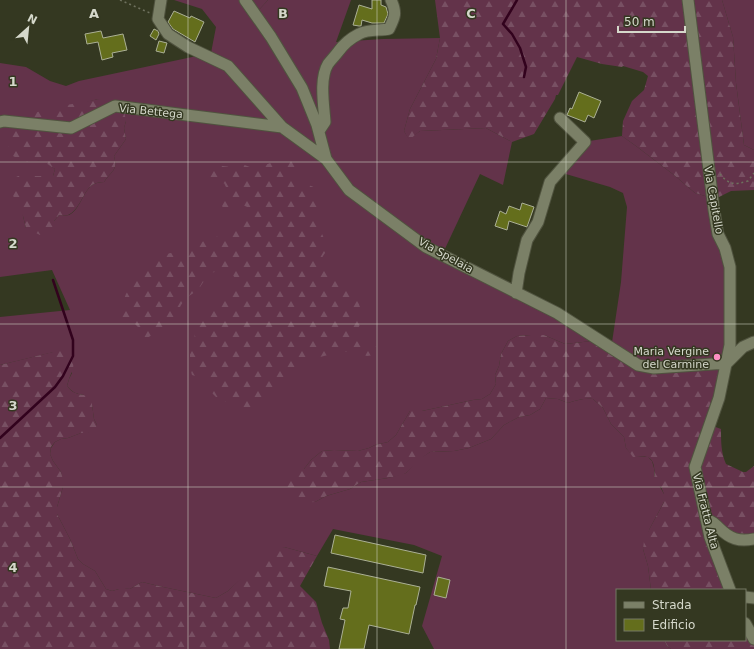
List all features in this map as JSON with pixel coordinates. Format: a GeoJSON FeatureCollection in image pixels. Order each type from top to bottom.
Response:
{"type":"FeatureCollection","features":[{"type":"Feature","properties":{"kind":"street"},"geometry":{"type":"LineString","coordinates":[[158,19],[160,0]]}},
{"type":"Feature","properties":{"kind":"street","name":"Via Spelaia"},"geometry":{"type":"LineString","coordinates":[[245,0],[296,77],[309,104],[319,131],[326,159],[349,190],[426,247],[557,313],[638,365],[654,368],[727,363]]}},
{"type":"Feature","properties":{"kind":"street"},"geometry":{"type":"LineString","coordinates":[[319,131],[325,122],[323,80],[328,65],[343,46],[359,33],[389,29],[395,17],[391,0]]}},
{"type":"Feature","properties":{"kind":"street","name":"Via Capitello"},"geometry":{"type":"LineString","coordinates":[[688,0],[714,210],[718,234],[725,248],[730,267],[730,345],[727,363]]}},
{"type":"Feature","properties":{"kind":"street","name":"Via Bettega"},"geometry":{"type":"LineString","coordinates":[[158,19],[168,34],[188,47],[228,66],[282,127],[326,159]]}},
{"type":"Feature","properties":{"kind":"street","name":"Via Bettega"},"geometry":{"type":"LineString","coordinates":[[0,122],[4,121],[71,128],[115,106],[282,127]]}},
{"type":"Feature","properties":{"kind":"street"},"geometry":{"type":"LineString","coordinates":[[516,293],[519,272],[527,240],[538,222],[550,182],[585,142],[560,118]]}},
{"type":"Feature","properties":{"kind":"street"},"geometry":{"type":"LineString","coordinates":[[727,363],[743,347],[754,342]]}},
{"type":"Feature","properties":{"kind":"street","name":"Via Fratta Alta"},"geometry":{"type":"LineString","coordinates":[[727,363],[719,398],[695,467],[710,537],[730,589]]}},
{"type":"Feature","properties":{"kind":"street"},"geometry":{"type":"LineString","coordinates":[[706,519],[713,522],[732,539],[745,541],[754,539]]}},
{"type":"Feature","properties":{"kind":"street"},"geometry":{"type":"LineString","coordinates":[[746,625],[754,639]]}},
{"type":"Feature","properties":{"kind":"path"},"geometry":{"type":"LineString","coordinates":[[120,0],[151,14],[158,19]]}},
{"type":"Feature","properties":{"kind":"path"},"geometry":{"type":"LineString","coordinates":[[717,170],[725,180],[735,184],[748,181],[754,173]]}},
{"type":"Feature","properties":{"kind":"green space"},"geometry":{"type":"Polygon","coordinates":[[[174,0],[246,0],[256,13],[268,0],[351,0],[336,42],[440,38],[436,59],[410,109],[404,131],[409,139],[420,131],[486,128],[512,142],[503,185],[480,174],[443,253],[601,340],[565,344],[544,335],[531,335],[517,336],[508,341],[501,354],[499,366],[495,375],[496,384],[490,394],[482,399],[422,411],[410,411],[396,435],[388,442],[358,451],[322,451],[311,460],[304,469],[297,469],[315,502],[326,496],[350,489],[361,482],[388,478],[406,473],[422,457],[430,452],[454,451],[469,448],[491,439],[504,425],[519,417],[530,415],[540,409],[546,398],[558,399],[568,403],[593,399],[603,408],[611,424],[624,437],[626,448],[633,456],[648,457],[652,461],[654,476],[664,494],[664,502],[650,528],[643,549],[648,566],[651,589],[616,589],[616,641],[664,641],[667,646],[671,649],[434,649],[422,626],[442,556],[414,545],[333,529],[317,556],[284,547],[240,580],[228,591],[216,598],[142,582],[130,589],[120,588],[112,591],[106,589],[95,571],[83,564],[78,559],[70,539],[57,514],[57,507],[63,487],[61,472],[50,454],[51,448],[55,442],[81,433],[88,433],[97,425],[94,419],[92,405],[84,395],[74,392],[67,386],[72,373],[54,352],[0,365],[0,317],[70,310],[52,270],[0,277],[0,63],[26,67],[50,81],[66,86],[79,81],[211,53],[216,27],[202,9],[174,0]],[[98,99],[87,102],[35,160],[44,161],[55,169],[53,176],[18,176],[26,228],[54,221],[59,215],[69,215],[76,210],[86,192],[92,185],[104,182],[114,170],[114,156],[126,139],[124,128],[126,121],[98,99]]]}},
{"type":"Feature","properties":{"kind":"green space"},"geometry":{"type":"Polygon","coordinates":[[[246,0],[268,0],[256,13],[246,0]]]}},
{"type":"Feature","properties":{"kind":"green space"},"geometry":{"type":"Polygon","coordinates":[[[435,0],[722,0],[733,37],[736,83],[744,145],[754,150],[754,190],[731,191],[715,199],[695,193],[674,175],[622,136],[623,121],[632,101],[644,90],[648,76],[643,72],[623,66],[602,64],[577,57],[558,95],[556,95],[534,134],[512,142],[486,128],[420,131],[409,140],[404,131],[410,109],[436,59],[440,38],[435,0]]]}},
{"type":"Feature","properties":{"kind":"green space"},"geometry":{"type":"Polygon","coordinates":[[[722,0],[754,0],[754,150],[744,145],[736,83],[733,37],[722,0]]]}},
{"type":"Feature","properties":{"kind":"green space"},"geometry":{"type":"Polygon","coordinates":[[[98,99],[123,106],[126,121],[124,128],[126,139],[114,156],[115,168],[104,182],[99,182],[89,188],[72,213],[67,215],[59,215],[54,221],[53,228],[46,234],[40,235],[26,228],[23,216],[12,193],[11,180],[18,176],[53,176],[55,169],[40,161],[34,161],[31,163],[11,155],[8,145],[13,133],[24,119],[32,114],[54,107],[98,99]]]}},
{"type":"Feature","properties":{"kind":"green space"},"geometry":{"type":"Polygon","coordinates":[[[622,136],[674,175],[695,193],[715,199],[730,266],[727,365],[647,366],[611,349],[621,282],[627,207],[623,193],[610,187],[559,172],[589,141],[622,136]]]}},
{"type":"Feature","properties":{"kind":"green space"},"geometry":{"type":"Polygon","coordinates":[[[288,156],[295,157],[299,163],[296,175],[297,183],[310,185],[317,189],[317,215],[321,224],[319,228],[327,250],[320,262],[352,292],[359,303],[361,314],[360,325],[354,337],[359,343],[373,343],[378,349],[374,355],[367,356],[354,352],[340,352],[312,359],[308,365],[302,369],[288,372],[277,390],[270,393],[266,398],[254,405],[252,412],[246,415],[235,406],[216,397],[211,392],[205,379],[192,375],[190,368],[190,354],[195,341],[194,326],[204,315],[216,308],[225,292],[233,284],[236,279],[231,273],[218,271],[211,273],[198,290],[186,298],[175,317],[159,331],[147,338],[141,335],[139,328],[134,323],[127,325],[121,321],[121,307],[126,294],[137,276],[148,266],[166,254],[180,251],[194,244],[227,232],[238,223],[251,217],[252,211],[245,206],[239,205],[226,209],[220,205],[217,198],[227,189],[224,183],[217,187],[210,188],[206,182],[207,176],[216,165],[230,167],[235,163],[255,169],[288,156]]]}},
{"type":"Feature","properties":{"kind":"green space"},"geometry":{"type":"Polygon","coordinates":[[[544,335],[565,344],[601,340],[647,366],[727,365],[710,425],[721,429],[722,451],[726,464],[743,472],[746,472],[754,466],[754,537],[713,530],[730,589],[651,589],[648,566],[643,549],[644,541],[664,502],[664,494],[661,487],[654,484],[654,465],[652,461],[647,457],[633,457],[626,448],[624,437],[611,424],[603,408],[593,399],[568,403],[558,399],[546,398],[540,409],[530,415],[519,417],[504,425],[491,439],[469,448],[454,451],[430,452],[402,475],[361,482],[350,489],[326,496],[315,502],[294,503],[287,496],[287,484],[290,473],[297,469],[304,469],[311,460],[322,451],[358,451],[388,442],[396,435],[410,411],[422,411],[482,399],[490,394],[496,384],[495,375],[499,366],[501,354],[508,341],[517,336],[544,335]]]}},
{"type":"Feature","properties":{"kind":"green space"},"geometry":{"type":"Polygon","coordinates":[[[61,350],[71,358],[73,362],[67,386],[75,393],[91,397],[94,419],[97,425],[95,432],[81,433],[55,442],[51,447],[50,454],[61,472],[63,480],[63,487],[57,507],[57,514],[70,539],[78,559],[83,564],[95,571],[106,589],[112,591],[119,589],[119,587],[130,589],[142,582],[216,598],[228,591],[269,551],[284,547],[317,556],[300,586],[316,602],[329,640],[330,649],[0,649],[0,365],[61,350]]]}},
{"type":"Feature","properties":{"kind":"green space"},"geometry":{"type":"Polygon","coordinates":[[[746,623],[754,640],[754,649],[671,649],[667,646],[664,641],[746,641],[746,623]]]}},
{"type":"Feature","properties":{"kind":"building"},"geometry":{"type":"Polygon","coordinates":[[[372,0],[381,0],[381,5],[386,7],[388,14],[384,23],[372,23],[362,20],[361,26],[353,25],[359,5],[372,9],[372,0]]]}},
{"type":"Feature","properties":{"kind":"building"},"geometry":{"type":"Polygon","coordinates":[[[174,11],[204,22],[195,42],[173,29],[168,22],[174,11]]]}},
{"type":"Feature","properties":{"kind":"building"},"geometry":{"type":"Polygon","coordinates":[[[154,29],[158,31],[159,34],[156,40],[150,36],[154,29]]]}},
{"type":"Feature","properties":{"kind":"building"},"geometry":{"type":"Polygon","coordinates":[[[101,31],[103,38],[123,34],[127,50],[112,53],[113,57],[102,60],[98,42],[87,44],[85,34],[101,31]]]}},
{"type":"Feature","properties":{"kind":"building"},"geometry":{"type":"Polygon","coordinates":[[[159,41],[167,43],[164,53],[156,51],[159,41]]]}},
{"type":"Feature","properties":{"kind":"building"},"geometry":{"type":"Polygon","coordinates":[[[579,92],[601,101],[594,118],[588,115],[585,122],[567,115],[570,108],[572,109],[579,92]]]}},
{"type":"Feature","properties":{"kind":"building"},"geometry":{"type":"Polygon","coordinates":[[[522,203],[534,207],[527,227],[509,221],[507,230],[495,226],[500,211],[506,214],[509,206],[520,210],[522,203]]]}},
{"type":"Feature","properties":{"kind":"building"},"geometry":{"type":"Polygon","coordinates":[[[335,535],[426,555],[423,573],[331,553],[335,535]]]}},
{"type":"Feature","properties":{"kind":"building"},"geometry":{"type":"Polygon","coordinates":[[[328,567],[420,587],[409,634],[369,625],[364,649],[339,649],[345,620],[340,619],[343,608],[348,608],[351,591],[324,586],[328,567]]]}},
{"type":"Feature","properties":{"kind":"building"},"geometry":{"type":"Polygon","coordinates":[[[438,577],[450,580],[446,598],[434,595],[438,577]]]}},
{"type":"Feature","properties":{"kind":"waterway"},"geometry":{"type":"LineString","coordinates":[[517,0],[503,24],[512,34],[520,48],[526,67],[524,77]]}},
{"type":"Feature","properties":{"kind":"waterway"},"geometry":{"type":"LineString","coordinates":[[0,438],[55,387],[63,376],[73,356],[73,340],[53,280]]}},
{"type":"Feature","properties":{"kind":"place","name":"Maria Vergine del Carmine"},"geometry":{"type":"Point","coordinates":[717,357]}}]}
